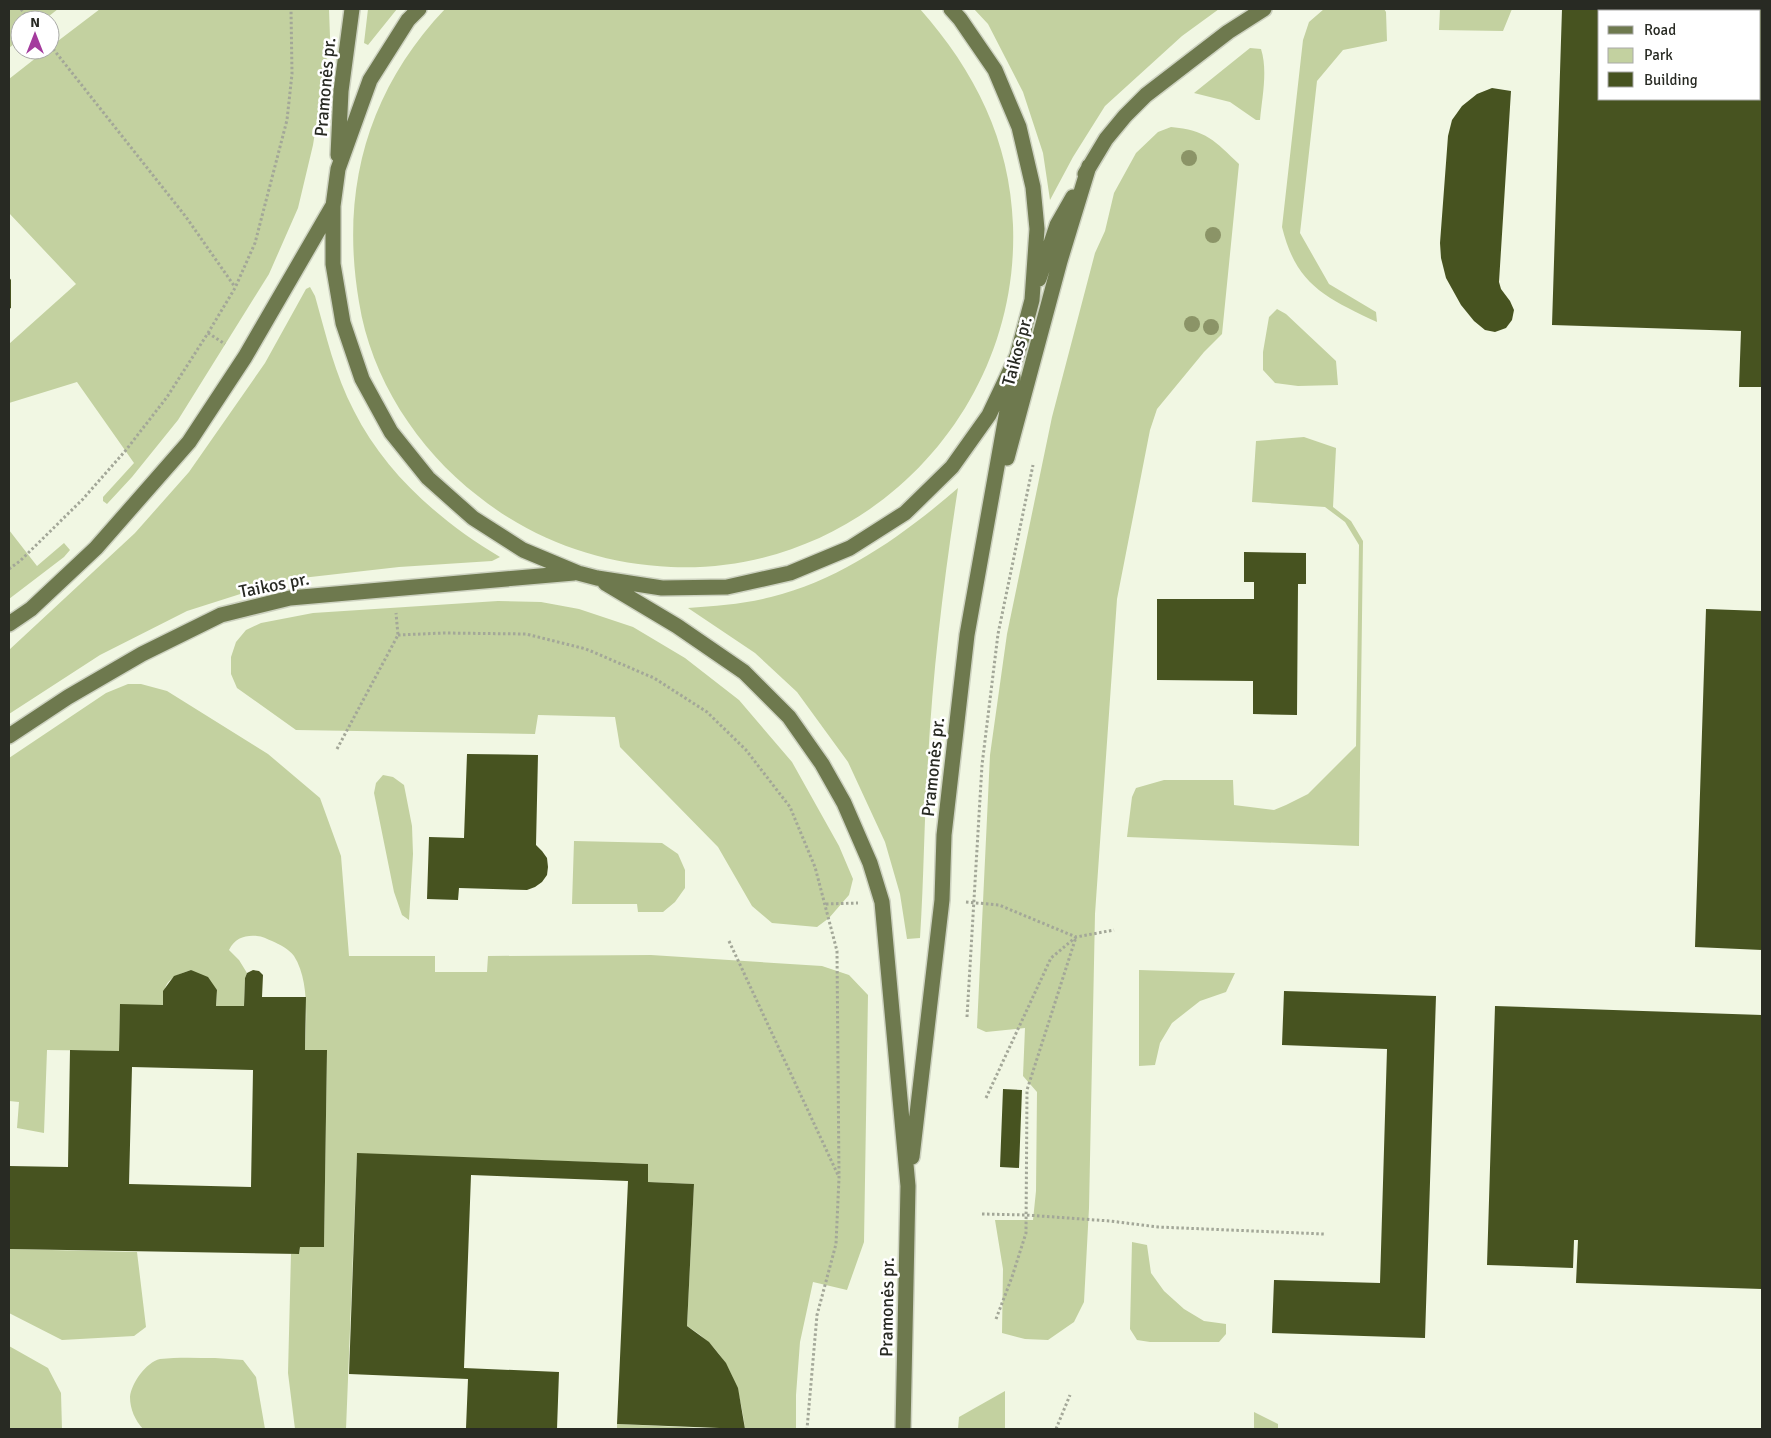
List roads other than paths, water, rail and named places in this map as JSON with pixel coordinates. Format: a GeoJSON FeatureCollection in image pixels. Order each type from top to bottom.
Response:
{"type":"FeatureCollection","features":[{"type":"Feature","properties":{"kind":"main road","name":"Pramonės pr."},"geometry":{"type":"LineString","coordinates":[[338,169],[341,91],[352,9]]}},
{"type":"Feature","properties":{"kind":"main road"},"geometry":{"type":"LineString","coordinates":[[419,9],[408,20],[370,80],[338,169],[333,206],[333,264],[343,323],[362,379],[391,432],[428,478],[473,518],[523,550],[578,573],[597,578],[662,588],[727,587],[790,573],[850,548],[905,513],[952,467],[989,415],[1017,356],[1032,300],[1037,229],[1034,187],[1019,127],[995,70],[951,9]]}},
{"type":"Feature","properties":{"kind":"main road","name":"Taikos pr."},"geometry":{"type":"LineString","coordinates":[[1032,300],[1057,225],[1106,139],[1146,95],[1228,32],[1264,9]]}},
{"type":"Feature","properties":{"kind":"main road","name":"Taikos pr."},"geometry":{"type":"LineString","coordinates":[[983,546],[1060,261],[1089,166]]}},
{"type":"Feature","properties":{"kind":"main road"},"geometry":{"type":"LineString","coordinates":[[9,624],[31,609],[96,548],[189,442],[245,357],[333,206]]}},
{"type":"Feature","properties":{"kind":"main road","name":"Pramonės pr."},"geometry":{"type":"LineString","coordinates":[[908,1186],[942,900],[944,835],[967,635],[1017,356]]}},
{"type":"Feature","properties":{"kind":"main road","name":"Taikos pr."},"geometry":{"type":"LineString","coordinates":[[9,736],[68,697],[142,654],[221,615],[290,598],[578,573]]}},
{"type":"Feature","properties":{"kind":"main road","name":"Pramonės pr."},"geometry":{"type":"LineString","coordinates":[[597,578],[677,626],[744,672],[789,717],[822,764],[844,803],[870,863],[882,902],[908,1186],[908,1269],[903,1429]]}}]}
